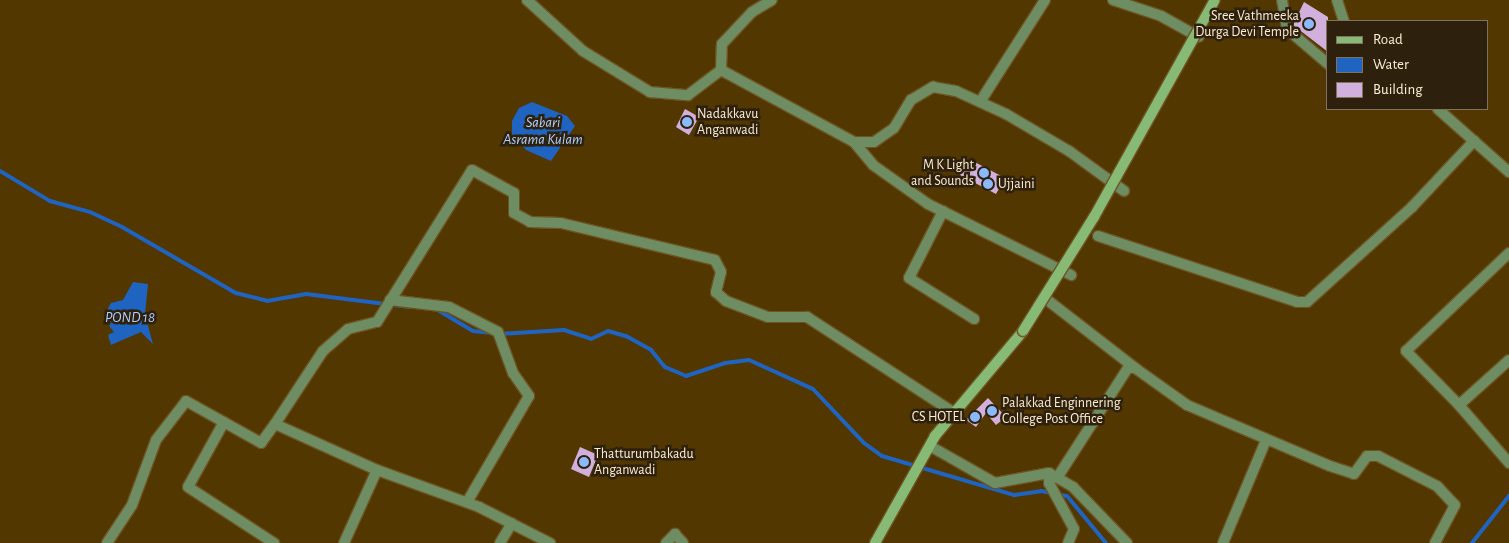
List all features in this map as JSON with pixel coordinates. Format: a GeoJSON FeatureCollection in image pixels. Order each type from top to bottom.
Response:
{"type":"FeatureCollection","features":[{"type":"Feature","properties":{"kind":"main road"},"geometry":{"type":"LineString","coordinates":[[875,543],[930,446],[953,412],[1023,331],[1094,217],[1215,0]]}},
{"type":"Feature","properties":{"kind":"street"},"geometry":{"type":"LineString","coordinates":[[527,0],[583,51],[650,92],[688,95],[721,70]]}},
{"type":"Feature","properties":{"kind":"street"},"geometry":{"type":"LineString","coordinates":[[721,70],[722,44],[752,12],[772,0]]}},
{"type":"Feature","properties":{"kind":"street"},"geometry":{"type":"LineString","coordinates":[[980,102],[1045,0]]}},
{"type":"Feature","properties":{"kind":"street"},"geometry":{"type":"LineString","coordinates":[[1114,0],[1161,16],[1199,37]]}},
{"type":"Feature","properties":{"kind":"street"},"geometry":{"type":"LineString","coordinates":[[1282,0],[1287,29],[1326,62]]}},
{"type":"Feature","properties":{"kind":"street"},"geometry":{"type":"LineString","coordinates":[[1337,0],[1344,20]]}},
{"type":"Feature","properties":{"kind":"street"},"geometry":{"type":"LineString","coordinates":[[721,70],[854,142],[873,165],[943,212],[1071,275]]}},
{"type":"Feature","properties":{"kind":"street"},"geometry":{"type":"LineString","coordinates":[[854,142],[874,142],[894,128],[911,100],[933,87],[956,91],[980,102],[1069,151],[1124,191]]}},
{"type":"Feature","properties":{"kind":"street"},"geometry":{"type":"LineString","coordinates":[[1439,110],[1509,172]]}},
{"type":"Feature","properties":{"kind":"street"},"geometry":{"type":"LineString","coordinates":[[1098,236],[1297,302],[1307,302],[1412,207],[1474,141]]}},
{"type":"Feature","properties":{"kind":"street"},"geometry":{"type":"LineString","coordinates":[[108,543],[132,505],[156,440],[186,401],[261,443],[276,424],[323,352],[348,329],[377,322],[472,170],[514,193],[514,212],[530,222],[561,223],[715,260],[720,272],[716,292],[726,301],[768,317],[807,317],[953,412]]}},
{"type":"Feature","properties":{"kind":"street"},"geometry":{"type":"LineString","coordinates":[[943,212],[909,278],[974,319]]}},
{"type":"Feature","properties":{"kind":"street"},"geometry":{"type":"LineString","coordinates":[[1509,253],[1406,350],[1459,405],[1509,463]]}},
{"type":"Feature","properties":{"kind":"street"},"geometry":{"type":"LineString","coordinates":[[390,300],[449,307],[498,332],[506,349],[513,373],[529,396],[467,502]]}},
{"type":"Feature","properties":{"kind":"street"},"geometry":{"type":"LineString","coordinates":[[1050,302],[1135,368],[1187,405],[1266,440],[1354,474],[1367,456],[1378,456],[1437,486],[1455,504],[1435,543]]}},
{"type":"Feature","properties":{"kind":"street"},"geometry":{"type":"LineString","coordinates":[[1459,405],[1509,360]]}},
{"type":"Feature","properties":{"kind":"street"},"geometry":{"type":"LineString","coordinates":[[1068,543],[1074,529],[1057,501],[1051,478],[1128,368],[1135,368]]}},
{"type":"Feature","properties":{"kind":"street"},"geometry":{"type":"LineString","coordinates":[[224,422],[188,486],[274,543]]}},
{"type":"Feature","properties":{"kind":"street"},"geometry":{"type":"LineString","coordinates":[[276,424],[378,470],[467,502],[550,543]]}},
{"type":"Feature","properties":{"kind":"street"},"geometry":{"type":"LineString","coordinates":[[1223,543],[1266,440]]}},
{"type":"Feature","properties":{"kind":"street"},"geometry":{"type":"LineString","coordinates":[[930,446],[995,483],[1051,478],[1074,487],[1127,543]]}},
{"type":"Feature","properties":{"kind":"street"},"geometry":{"type":"LineString","coordinates":[[344,543],[378,470]]}},
{"type":"Feature","properties":{"kind":"street"},"geometry":{"type":"LineString","coordinates":[[500,543],[512,523]]}},
{"type":"Feature","properties":{"kind":"street"},"geometry":{"type":"LineString","coordinates":[[666,543],[675,534],[683,543]]}},
{"type":"Feature","properties":{"kind":"water","name":"Sabari Asrama Kulam"},"geometry":{"type":"Polygon","coordinates":[[[532,102],[567,116],[575,126],[551,161],[526,150],[512,134],[512,121],[519,108],[532,102]]]}},
{"type":"Feature","properties":{"kind":"water","name":"POND 18"},"geometry":{"type":"Polygon","coordinates":[[[133,282],[148,284],[145,315],[153,344],[141,332],[111,345],[108,335],[114,332],[109,326],[114,319],[105,314],[111,303],[123,300],[133,282]]]}},
{"type":"Feature","properties":{"kind":"building","name":"Sree Vathmeeka Durga Devi Temple"},"geometry":{"type":"Polygon","coordinates":[[[1304,2],[1328,17],[1328,20],[1326,20],[1326,50],[1293,25],[1304,2]]]}},
{"type":"Feature","properties":{"kind":"building","name":"Nadakkavu Anganwadi"},"geometry":{"type":"Polygon","coordinates":[[[685,109],[699,117],[689,135],[676,127],[685,109]]]}},
{"type":"Feature","properties":{"kind":"building","name":"Ujjaini"},"geometry":{"type":"Polygon","coordinates":[[[969,159],[1005,178],[996,194],[960,175],[969,159]]]}},
{"type":"Feature","properties":{"kind":"building","name":"Palakkad Enginnering College Post Office"},"geometry":{"type":"Polygon","coordinates":[[[988,398],[1006,417],[996,425],[986,413],[976,427],[966,420],[988,398]]]}},
{"type":"Feature","properties":{"kind":"building","name":"Thatturumbakadu Anganwadi"},"geometry":{"type":"Polygon","coordinates":[[[580,447],[598,455],[589,477],[571,469],[580,447]]]}},
{"type":"Feature","properties":{"kind":"waterway"},"geometry":{"type":"LineString","coordinates":[[0,171],[50,201],[90,212],[122,227],[236,293],[267,301],[306,294],[409,307]]}},
{"type":"Feature","properties":{"kind":"waterway"},"geometry":{"type":"LineString","coordinates":[[436,309],[473,331],[493,333]]}},
{"type":"Feature","properties":{"kind":"waterway"},"geometry":{"type":"LineString","coordinates":[[500,334],[564,330],[591,339],[608,331],[626,336],[651,350],[665,367],[686,376],[725,363],[749,360],[813,389],[864,443],[882,456],[1014,495],[1041,491],[1067,496],[1106,543]]}},
{"type":"Feature","properties":{"kind":"waterway"},"geometry":{"type":"LineString","coordinates":[[1472,543],[1509,496]]}},
{"type":"Feature","properties":{"kind":"place","name":"Sree Vathmeeka Durga Devi Temple"},"geometry":{"type":"Point","coordinates":[1309,24]}},
{"type":"Feature","properties":{"kind":"place","name":"Nadakkavu Anganwadi"},"geometry":{"type":"Point","coordinates":[687,122]}},
{"type":"Feature","properties":{"kind":"place","name":"M K Light and Sounds"},"geometry":{"type":"Point","coordinates":[984,173]}},
{"type":"Feature","properties":{"kind":"place","name":"Ujjaini"},"geometry":{"type":"Point","coordinates":[988,184]}},
{"type":"Feature","properties":{"kind":"place","name":"Palakkad Enginnering College Post Office"},"geometry":{"type":"Point","coordinates":[992,411]}},
{"type":"Feature","properties":{"kind":"place","name":"CS HOTEL"},"geometry":{"type":"Point","coordinates":[975,417]}},
{"type":"Feature","properties":{"kind":"place","name":"Thatturumbakadu Anganwadi"},"geometry":{"type":"Point","coordinates":[584,462]}}]}
